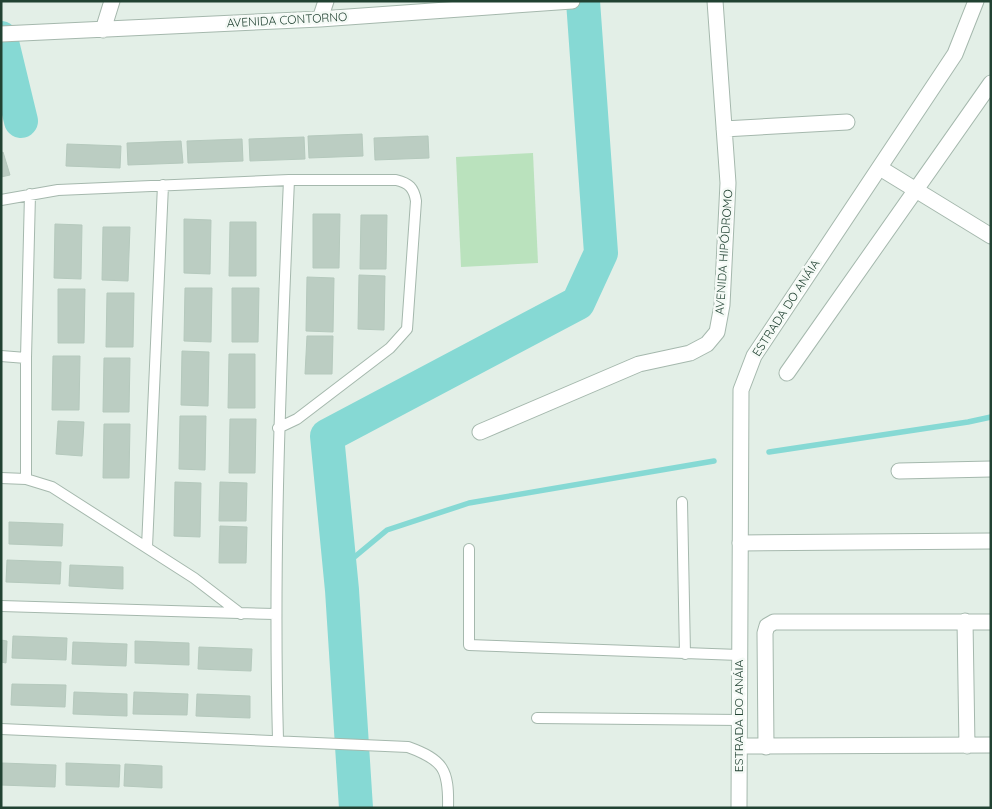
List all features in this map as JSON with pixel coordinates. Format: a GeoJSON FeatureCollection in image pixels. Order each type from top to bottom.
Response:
{"type":"FeatureCollection","features":[{"type":"Feature","properties":{"kind":"street"},"geometry":{"type":"LineString","coordinates":[[103,30],[112,1]]}},
{"type":"Feature","properties":{"kind":"street"},"geometry":{"type":"LineString","coordinates":[[320,19],[326,1]]}},
{"type":"Feature","properties":{"kind":"street","name":"AVENIDA CONTORNO"},"geometry":{"type":"LineString","coordinates":[[1,34],[320,19],[572,1]]}},
{"type":"Feature","properties":{"kind":"street","name":"AVENIDA HIPÓDROMO"},"geometry":{"type":"LineString","coordinates":[[480,432],[639,364],[690,353],[707,344],[717,332],[722,305],[728,183],[715,1]]}},
{"type":"Feature","properties":{"kind":"street","name":"ESTRADA DO ANÁIA"},"geometry":{"type":"LineString","coordinates":[[739,808],[741,390],[754,356],[955,54],[976,1]]}},
{"type":"Feature","properties":{"kind":"street"},"geometry":{"type":"LineString","coordinates":[[787,373],[991,83]]}},
{"type":"Feature","properties":{"kind":"street"},"geometry":{"type":"LineString","coordinates":[[724,129],[847,122]]}},
{"type":"Feature","properties":{"kind":"street"},"geometry":{"type":"LineString","coordinates":[[880,168],[991,236]]}},
{"type":"Feature","properties":{"kind":"street"},"geometry":{"type":"LineString","coordinates":[[899,471],[991,469]]}},
{"type":"Feature","properties":{"kind":"street"},"geometry":{"type":"LineString","coordinates":[[740,543],[991,541]]}},
{"type":"Feature","properties":{"kind":"street"},"geometry":{"type":"LineString","coordinates":[[766,747],[765,633],[768,626],[774,622],[991,622]]}},
{"type":"Feature","properties":{"kind":"street"},"geometry":{"type":"LineString","coordinates":[[965,622],[967,746]]}},
{"type":"Feature","properties":{"kind":"street"},"geometry":{"type":"LineString","coordinates":[[740,746],[991,746]]}},
{"type":"Feature","properties":{"kind":"lane"},"geometry":{"type":"LineString","coordinates":[[278,740],[275,614],[278,428],[289,180]]}},
{"type":"Feature","properties":{"kind":"lane"},"geometry":{"type":"LineString","coordinates":[[1,200],[58,190],[289,180],[396,180],[409,185],[414,191],[416,201],[407,329],[390,348],[298,419],[278,428]]}},
{"type":"Feature","properties":{"kind":"lane"},"geometry":{"type":"LineString","coordinates":[[147,547],[163,185]]}},
{"type":"Feature","properties":{"kind":"lane"},"geometry":{"type":"LineString","coordinates":[[26,479],[26,358],[30,194]]}},
{"type":"Feature","properties":{"kind":"lane"},"geometry":{"type":"LineString","coordinates":[[1,356],[26,358]]}},
{"type":"Feature","properties":{"kind":"lane"},"geometry":{"type":"LineString","coordinates":[[1,478],[26,479],[52,488],[194,578],[241,614]]}},
{"type":"Feature","properties":{"kind":"lane"},"geometry":{"type":"LineString","coordinates":[[682,502],[685,654]]}},
{"type":"Feature","properties":{"kind":"lane"},"geometry":{"type":"LineString","coordinates":[[469,548],[469,645],[740,655]]}},
{"type":"Feature","properties":{"kind":"lane"},"geometry":{"type":"LineString","coordinates":[[1,606],[275,614]]}},
{"type":"Feature","properties":{"kind":"lane"},"geometry":{"type":"LineString","coordinates":[[538,718],[740,720]]}},
{"type":"Feature","properties":{"kind":"lane"},"geometry":{"type":"LineString","coordinates":[[1,729],[408,747],[428,754],[442,767],[448,784],[448,808]]}},
{"type":"Feature","properties":{"kind":"green space"},"geometry":{"type":"Polygon","coordinates":[[[533,153],[538,263],[461,267],[456,157],[533,153]]]}},
{"type":"Feature","properties":{"kind":"building"},"geometry":{"type":"Polygon","coordinates":[[[362,134],[363,156],[309,158],[308,136],[362,134]]]}},
{"type":"Feature","properties":{"kind":"building"},"geometry":{"type":"Polygon","coordinates":[[[428,136],[429,158],[375,160],[374,138],[428,136]]]}},
{"type":"Feature","properties":{"kind":"building"},"geometry":{"type":"Polygon","coordinates":[[[304,137],[305,159],[250,161],[249,139],[304,137]]]}},
{"type":"Feature","properties":{"kind":"building"},"geometry":{"type":"Polygon","coordinates":[[[242,139],[243,161],[188,163],[187,141],[242,139]]]}},
{"type":"Feature","properties":{"kind":"building"},"geometry":{"type":"Polygon","coordinates":[[[181,141],[183,163],[128,165],[127,143],[181,141]]]}},
{"type":"Feature","properties":{"kind":"building"},"geometry":{"type":"Polygon","coordinates":[[[67,144],[121,146],[120,168],[66,166],[67,144]]]}},
{"type":"Feature","properties":{"kind":"building"},"geometry":{"type":"Polygon","coordinates":[[[3,152],[10,175],[1,177],[1,153],[3,152]]]}},
{"type":"Feature","properties":{"kind":"building"},"geometry":{"type":"Polygon","coordinates":[[[313,214],[340,214],[339,268],[313,268],[313,214]]]}},
{"type":"Feature","properties":{"kind":"building"},"geometry":{"type":"Polygon","coordinates":[[[361,215],[387,215],[386,269],[360,269],[361,215]]]}},
{"type":"Feature","properties":{"kind":"building"},"geometry":{"type":"Polygon","coordinates":[[[184,219],[211,220],[210,274],[184,273],[184,219]]]}},
{"type":"Feature","properties":{"kind":"building"},"geometry":{"type":"Polygon","coordinates":[[[230,222],[256,222],[256,276],[229,276],[230,222]]]}},
{"type":"Feature","properties":{"kind":"building"},"geometry":{"type":"Polygon","coordinates":[[[55,224],[82,225],[81,279],[54,278],[55,224]]]}},
{"type":"Feature","properties":{"kind":"building"},"geometry":{"type":"Polygon","coordinates":[[[103,227],[130,227],[128,281],[102,280],[103,227]]]}},
{"type":"Feature","properties":{"kind":"building"},"geometry":{"type":"Polygon","coordinates":[[[359,275],[385,276],[384,330],[358,329],[359,275]]]}},
{"type":"Feature","properties":{"kind":"building"},"geometry":{"type":"Polygon","coordinates":[[[307,277],[334,278],[333,332],[306,331],[307,277]]]}},
{"type":"Feature","properties":{"kind":"building"},"geometry":{"type":"Polygon","coordinates":[[[185,288],[212,288],[211,342],[184,341],[185,288]]]}},
{"type":"Feature","properties":{"kind":"building"},"geometry":{"type":"Polygon","coordinates":[[[232,288],[259,288],[258,342],[232,342],[232,288]]]}},
{"type":"Feature","properties":{"kind":"building"},"geometry":{"type":"Polygon","coordinates":[[[58,289],[85,289],[84,343],[58,343],[58,289]]]}},
{"type":"Feature","properties":{"kind":"building"},"geometry":{"type":"Polygon","coordinates":[[[107,293],[134,293],[133,347],[106,347],[107,293]]]}},
{"type":"Feature","properties":{"kind":"building"},"geometry":{"type":"Polygon","coordinates":[[[307,336],[333,336],[332,374],[305,374],[307,336]]]}},
{"type":"Feature","properties":{"kind":"building"},"geometry":{"type":"Polygon","coordinates":[[[182,351],[209,352],[208,406],[181,405],[182,351]]]}},
{"type":"Feature","properties":{"kind":"building"},"geometry":{"type":"Polygon","coordinates":[[[229,354],[255,354],[255,408],[228,408],[229,354]]]}},
{"type":"Feature","properties":{"kind":"building"},"geometry":{"type":"Polygon","coordinates":[[[53,356],[80,356],[79,410],[52,410],[53,356]]]}},
{"type":"Feature","properties":{"kind":"building"},"geometry":{"type":"Polygon","coordinates":[[[104,358],[130,358],[129,412],[103,412],[104,358]]]}},
{"type":"Feature","properties":{"kind":"building"},"geometry":{"type":"Polygon","coordinates":[[[180,416],[206,416],[205,470],[179,469],[180,416]]]}},
{"type":"Feature","properties":{"kind":"building"},"geometry":{"type":"Polygon","coordinates":[[[230,419],[256,419],[255,473],[229,473],[230,419]]]}},
{"type":"Feature","properties":{"kind":"building"},"geometry":{"type":"Polygon","coordinates":[[[58,421],[84,422],[82,456],[56,454],[58,421]]]}},
{"type":"Feature","properties":{"kind":"building"},"geometry":{"type":"Polygon","coordinates":[[[104,424],[130,424],[129,478],[103,478],[104,424]]]}},
{"type":"Feature","properties":{"kind":"building"},"geometry":{"type":"Polygon","coordinates":[[[175,482],[201,483],[200,537],[174,536],[175,482]]]}},
{"type":"Feature","properties":{"kind":"building"},"geometry":{"type":"Polygon","coordinates":[[[220,482],[247,483],[246,521],[219,521],[220,482]]]}},
{"type":"Feature","properties":{"kind":"building"},"geometry":{"type":"Polygon","coordinates":[[[9,522],[63,524],[62,546],[9,544],[9,522]]]}},
{"type":"Feature","properties":{"kind":"building"},"geometry":{"type":"Polygon","coordinates":[[[220,526],[247,527],[246,563],[219,563],[220,526]]]}},
{"type":"Feature","properties":{"kind":"building"},"geometry":{"type":"Polygon","coordinates":[[[7,560],[61,562],[60,584],[6,582],[7,560]]]}},
{"type":"Feature","properties":{"kind":"building"},"geometry":{"type":"Polygon","coordinates":[[[70,565],[123,567],[123,589],[69,586],[70,565]]]}},
{"type":"Feature","properties":{"kind":"building"},"geometry":{"type":"Polygon","coordinates":[[[13,636],[67,638],[66,660],[12,658],[13,636]]]}},
{"type":"Feature","properties":{"kind":"building"},"geometry":{"type":"Polygon","coordinates":[[[1,640],[7,641],[6,663],[1,662],[1,640]]]}},
{"type":"Feature","properties":{"kind":"building"},"geometry":{"type":"Polygon","coordinates":[[[135,641],[189,643],[189,665],[135,663],[135,641]]]}},
{"type":"Feature","properties":{"kind":"building"},"geometry":{"type":"Polygon","coordinates":[[[73,642],[127,644],[126,666],[72,664],[73,642]]]}},
{"type":"Feature","properties":{"kind":"building"},"geometry":{"type":"Polygon","coordinates":[[[199,647],[252,649],[251,671],[198,669],[199,647]]]}},
{"type":"Feature","properties":{"kind":"building"},"geometry":{"type":"Polygon","coordinates":[[[12,684],[66,685],[65,707],[11,705],[12,684]]]}},
{"type":"Feature","properties":{"kind":"building"},"geometry":{"type":"Polygon","coordinates":[[[74,692],[127,694],[127,716],[73,714],[74,692]]]}},
{"type":"Feature","properties":{"kind":"building"},"geometry":{"type":"Polygon","coordinates":[[[134,692],[188,694],[187,715],[133,714],[134,692]]]}},
{"type":"Feature","properties":{"kind":"building"},"geometry":{"type":"Polygon","coordinates":[[[197,694],[250,696],[250,718],[196,716],[197,694]]]}},
{"type":"Feature","properties":{"kind":"building"},"geometry":{"type":"Polygon","coordinates":[[[2,763],[56,765],[55,787],[1,785],[2,763]]]}},
{"type":"Feature","properties":{"kind":"building"},"geometry":{"type":"Polygon","coordinates":[[[66,763],[120,765],[119,787],[66,785],[66,763]]]}},
{"type":"Feature","properties":{"kind":"building"},"geometry":{"type":"Polygon","coordinates":[[[125,764],[162,766],[162,788],[124,786],[125,764]]]}},
{"type":"Feature","properties":{"kind":"waterway"},"geometry":{"type":"LineString","coordinates":[[356,808],[342,590],[327,436],[578,303],[601,253],[583,1]]}},
{"type":"Feature","properties":{"kind":"waterway"},"geometry":{"type":"LineString","coordinates":[[1,38],[21,121]]}},
{"type":"Feature","properties":{"kind":"waterway"},"geometry":{"type":"LineString","coordinates":[[769,452],[991,417]]}},
{"type":"Feature","properties":{"kind":"waterway"},"geometry":{"type":"LineString","coordinates":[[340,569],[387,530],[469,503],[714,461]]}}]}
